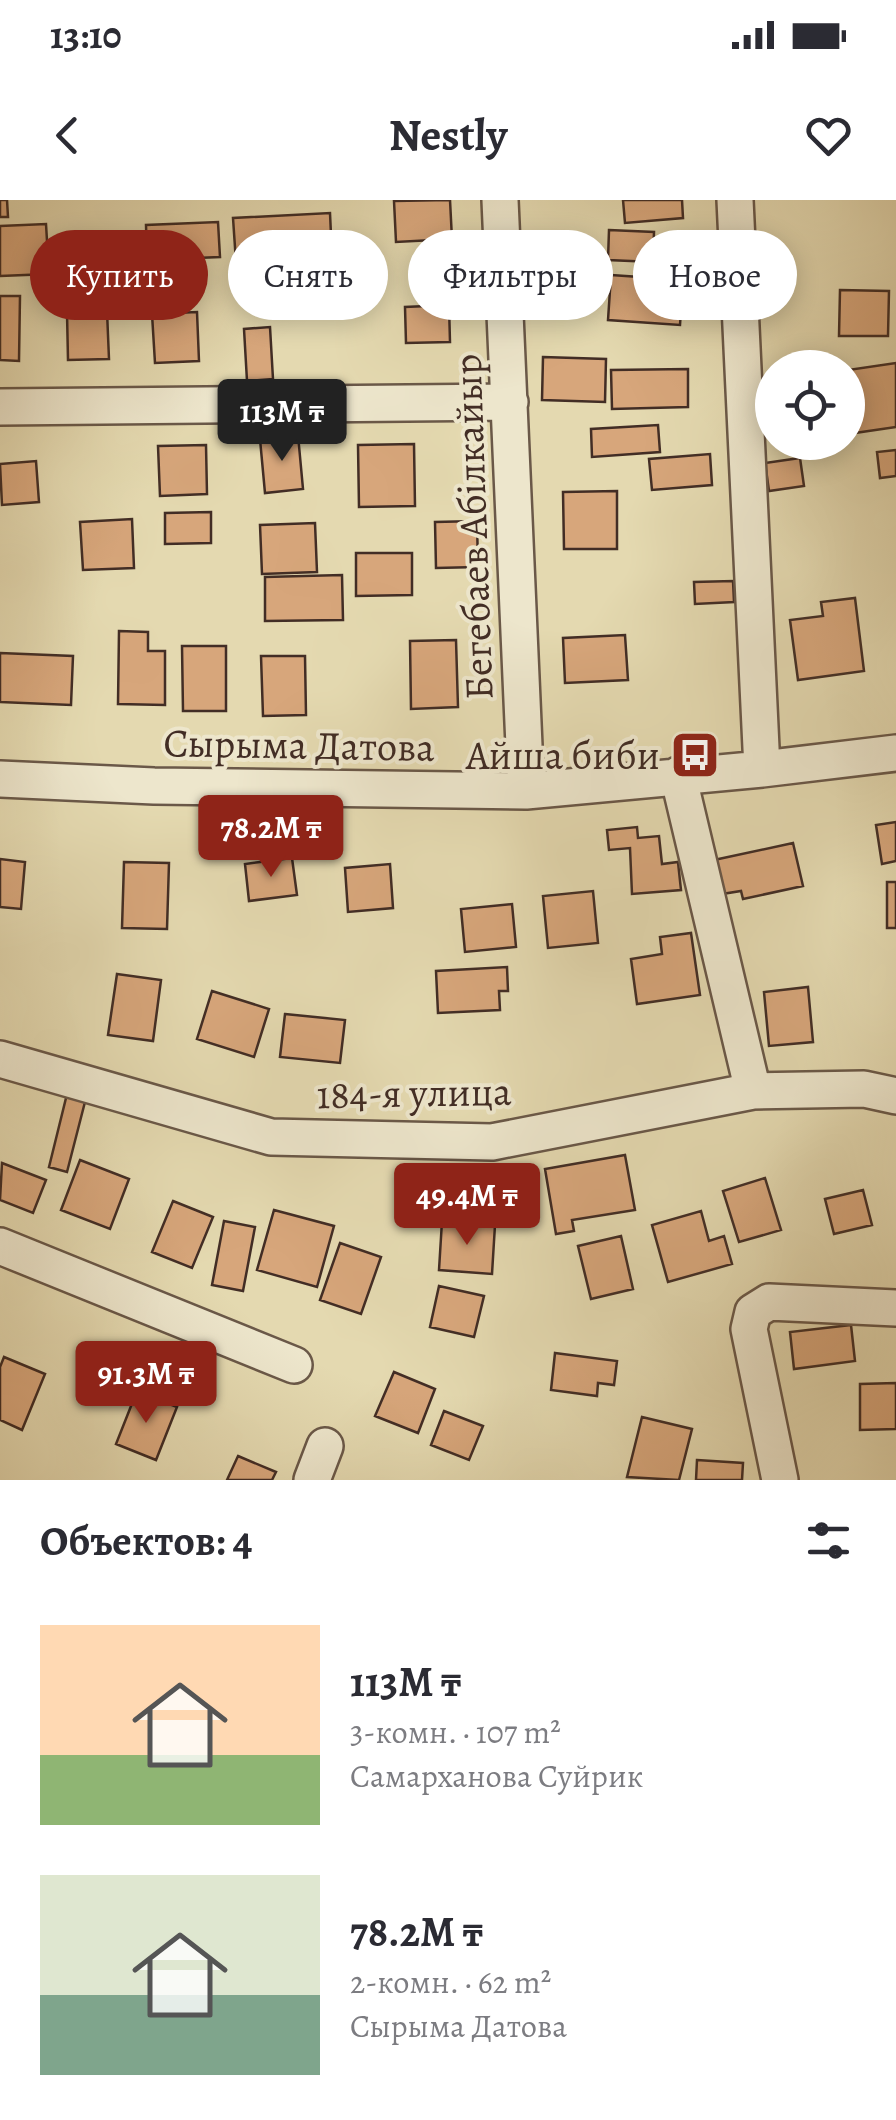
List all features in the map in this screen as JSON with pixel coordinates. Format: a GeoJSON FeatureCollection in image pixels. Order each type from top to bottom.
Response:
{"type":"FeatureCollection","features":[{"type":"Feature","properties":{"kind":"street","name":"Бегебаев Абілкайыр"},"geometry":{"type":"LineString","coordinates":[[500,200],[526,791]]}},
{"type":"Feature","properties":{"kind":"street"},"geometry":{"type":"LineString","coordinates":[[735,200],[762,769]]}},
{"type":"Feature","properties":{"kind":"street"},"geometry":{"type":"LineString","coordinates":[[0,407],[510,402]]}},
{"type":"Feature","properties":{"kind":"street","name":"Сырыма Датова"},"geometry":{"type":"LineString","coordinates":[[0,779],[154,786],[526,791],[896,753]]}},
{"type":"Feature","properties":{"kind":"street"},"geometry":{"type":"LineString","coordinates":[[678,775],[753,1092]]}},
{"type":"Feature","properties":{"kind":"street","name":"184-я улица"},"geometry":{"type":"LineString","coordinates":[[0,1058],[271,1137],[492,1142],[753,1092],[864,1089],[896,1096]]}},
{"type":"Feature","properties":{"kind":"street"},"geometry":{"type":"LineString","coordinates":[[0,1246],[294,1364]]}},
{"type":"Feature","properties":{"kind":"street"},"geometry":{"type":"LineString","coordinates":[[780,1480],[749,1329],[753,1312],[770,1302],[896,1308]]}},
{"type":"Feature","properties":{"kind":"street"},"geometry":{"type":"LineString","coordinates":[[312,1480],[325,1446]]}},
{"type":"Feature","properties":{"kind":"building"},"geometry":{"type":"Polygon","coordinates":[[[0,200],[7,200],[8,217],[0,217],[0,200]]]}},
{"type":"Feature","properties":{"kind":"building"},"geometry":{"type":"Polygon","coordinates":[[[450,200],[452,230],[408,230],[408,241],[396,242],[394,201],[450,200]]]}},
{"type":"Feature","properties":{"kind":"building"},"geometry":{"type":"Polygon","coordinates":[[[623,200],[682,200],[683,218],[625,223],[623,200]]]}},
{"type":"Feature","properties":{"kind":"building"},"geometry":{"type":"Polygon","coordinates":[[[330,213],[331,230],[234,230],[233,218],[330,213]]]}},
{"type":"Feature","properties":{"kind":"building"},"geometry":{"type":"Polygon","coordinates":[[[218,222],[220,257],[208,257],[208,230],[146,230],[146,225],[218,222]]]}},
{"type":"Feature","properties":{"kind":"building"},"geometry":{"type":"Polygon","coordinates":[[[46,224],[46,230],[30,230],[30,275],[0,276],[0,226],[46,224]]]}},
{"type":"Feature","properties":{"kind":"building"},"geometry":{"type":"Polygon","coordinates":[[[613,230],[633,231],[633,261],[613,260],[613,230]]]}},
{"type":"Feature","properties":{"kind":"building"},"geometry":{"type":"Polygon","coordinates":[[[613,275],[633,277],[633,320],[680,320],[680,325],[608,320],[613,320],[613,275]]]}},
{"type":"Feature","properties":{"kind":"building"},"geometry":{"type":"Polygon","coordinates":[[[840,290],[889,291],[888,336],[839,336],[840,290]]]}},
{"type":"Feature","properties":{"kind":"building"},"geometry":{"type":"Polygon","coordinates":[[[0,296],[20,296],[19,361],[0,360],[0,296]]]}},
{"type":"Feature","properties":{"kind":"building"},"geometry":{"type":"Polygon","coordinates":[[[405,307],[408,320],[449,320],[450,342],[406,343],[405,307]]]}},
{"type":"Feature","properties":{"kind":"building"},"geometry":{"type":"Polygon","coordinates":[[[67,320],[107,320],[109,359],[68,360],[67,320]]]}},
{"type":"Feature","properties":{"kind":"building"},"geometry":{"type":"Polygon","coordinates":[[[152,320],[197,320],[199,361],[155,363],[152,320]]]}},
{"type":"Feature","properties":{"kind":"building"},"geometry":{"type":"Polygon","coordinates":[[[270,327],[273,379],[247,381],[244,329],[270,327]]]}},
{"type":"Feature","properties":{"kind":"building"},"geometry":{"type":"Polygon","coordinates":[[[543,357],[606,359],[605,402],[542,400],[543,357]]]}},
{"type":"Feature","properties":{"kind":"building"},"geometry":{"type":"Polygon","coordinates":[[[896,363],[896,427],[865,432],[865,368],[896,363]]]}},
{"type":"Feature","properties":{"kind":"building"},"geometry":{"type":"Polygon","coordinates":[[[688,369],[688,407],[612,409],[611,370],[688,369]]]}},
{"type":"Feature","properties":{"kind":"building"},"geometry":{"type":"Polygon","coordinates":[[[658,425],[660,452],[592,457],[591,429],[658,425]]]}},
{"type":"Feature","properties":{"kind":"building"},"geometry":{"type":"Polygon","coordinates":[[[298,435],[303,489],[265,493],[260,439],[298,435]]]}},
{"type":"Feature","properties":{"kind":"building"},"geometry":{"type":"Polygon","coordinates":[[[414,444],[415,506],[359,507],[358,445],[414,444]]]}},
{"type":"Feature","properties":{"kind":"building"},"geometry":{"type":"Polygon","coordinates":[[[206,445],[207,494],[160,496],[158,446],[206,445]]]}},
{"type":"Feature","properties":{"kind":"building"},"geometry":{"type":"Polygon","coordinates":[[[896,450],[896,476],[880,478],[877,452],[896,450]]]}},
{"type":"Feature","properties":{"kind":"building"},"geometry":{"type":"Polygon","coordinates":[[[710,454],[712,485],[652,490],[649,459],[710,454]]]}},
{"type":"Feature","properties":{"kind":"building"},"geometry":{"type":"Polygon","coordinates":[[[800,460],[804,486],[769,491],[765,463],[800,460]]]}},
{"type":"Feature","properties":{"kind":"building"},"geometry":{"type":"Polygon","coordinates":[[[36,461],[39,502],[2,505],[0,464],[36,461]]]}},
{"type":"Feature","properties":{"kind":"building"},"geometry":{"type":"Polygon","coordinates":[[[617,491],[617,549],[564,549],[563,492],[617,491]]]}},
{"type":"Feature","properties":{"kind":"building"},"geometry":{"type":"Polygon","coordinates":[[[211,512],[211,543],[165,544],[165,513],[211,512]]]}},
{"type":"Feature","properties":{"kind":"building"},"geometry":{"type":"Polygon","coordinates":[[[132,519],[134,568],[83,570],[80,522],[132,519]]]}},
{"type":"Feature","properties":{"kind":"building"},"geometry":{"type":"Polygon","coordinates":[[[477,521],[478,567],[436,568],[435,522],[477,521]]]}},
{"type":"Feature","properties":{"kind":"building"},"geometry":{"type":"Polygon","coordinates":[[[315,523],[317,572],[262,574],[260,525],[315,523]]]}},
{"type":"Feature","properties":{"kind":"building"},"geometry":{"type":"Polygon","coordinates":[[[356,553],[412,553],[412,595],[356,596],[356,553]]]}},
{"type":"Feature","properties":{"kind":"building"},"geometry":{"type":"Polygon","coordinates":[[[342,575],[343,620],[265,621],[265,577],[342,575]]]}},
{"type":"Feature","properties":{"kind":"building"},"geometry":{"type":"Polygon","coordinates":[[[733,581],[734,602],[695,604],[694,582],[733,581]]]}},
{"type":"Feature","properties":{"kind":"building"},"geometry":{"type":"Polygon","coordinates":[[[855,598],[864,671],[798,680],[790,620],[823,616],[821,602],[855,598]]]}},
{"type":"Feature","properties":{"kind":"building"},"geometry":{"type":"Polygon","coordinates":[[[119,631],[148,632],[148,651],[165,651],[165,705],[118,704],[119,631]]]}},
{"type":"Feature","properties":{"kind":"building"},"geometry":{"type":"Polygon","coordinates":[[[625,635],[628,680],[565,683],[563,638],[625,635]]]}},
{"type":"Feature","properties":{"kind":"building"},"geometry":{"type":"Polygon","coordinates":[[[456,640],[458,707],[411,709],[410,641],[456,640]]]}},
{"type":"Feature","properties":{"kind":"building"},"geometry":{"type":"Polygon","coordinates":[[[182,646],[226,646],[226,711],[183,711],[182,646]]]}},
{"type":"Feature","properties":{"kind":"building"},"geometry":{"type":"Polygon","coordinates":[[[0,653],[73,656],[71,705],[0,702],[0,653]]]}},
{"type":"Feature","properties":{"kind":"building"},"geometry":{"type":"Polygon","coordinates":[[[261,656],[305,656],[306,715],[263,716],[261,656]]]}},
{"type":"Feature","properties":{"kind":"building"},"geometry":{"type":"Polygon","coordinates":[[[896,822],[896,861],[882,864],[876,825],[896,822]]]}},
{"type":"Feature","properties":{"kind":"building"},"geometry":{"type":"Polygon","coordinates":[[[637,827],[638,838],[659,836],[662,864],[678,862],[681,890],[632,894],[630,848],[609,850],[607,830],[637,827]]]}},
{"type":"Feature","properties":{"kind":"building"},"geometry":{"type":"Polygon","coordinates":[[[793,843],[803,886],[743,899],[741,891],[722,894],[714,860],[793,843]]]}},
{"type":"Feature","properties":{"kind":"building"},"geometry":{"type":"Polygon","coordinates":[[[292,858],[297,895],[249,901],[245,864],[292,858]]]}},
{"type":"Feature","properties":{"kind":"building"},"geometry":{"type":"Polygon","coordinates":[[[0,859],[25,862],[21,909],[0,907],[0,859]]]}},
{"type":"Feature","properties":{"kind":"building"},"geometry":{"type":"Polygon","coordinates":[[[124,862],[169,863],[167,929],[122,928],[124,862]]]}},
{"type":"Feature","properties":{"kind":"building"},"geometry":{"type":"Polygon","coordinates":[[[390,864],[393,908],[348,912],[345,868],[390,864]]]}},
{"type":"Feature","properties":{"kind":"building"},"geometry":{"type":"Polygon","coordinates":[[[887,882],[896,882],[896,928],[887,928],[887,882]]]}},
{"type":"Feature","properties":{"kind":"building"},"geometry":{"type":"Polygon","coordinates":[[[593,891],[598,943],[548,948],[543,896],[593,891]]]}},
{"type":"Feature","properties":{"kind":"building"},"geometry":{"type":"Polygon","coordinates":[[[512,904],[516,947],[465,952],[461,909],[512,904]]]}},
{"type":"Feature","properties":{"kind":"building"},"geometry":{"type":"Polygon","coordinates":[[[691,933],[700,995],[637,1004],[631,959],[662,954],[660,937],[691,933]]]}},
{"type":"Feature","properties":{"kind":"building"},"geometry":{"type":"Polygon","coordinates":[[[507,967],[508,991],[499,991],[500,1010],[438,1013],[436,971],[507,967]]]}},
{"type":"Feature","properties":{"kind":"building"},"geometry":{"type":"Polygon","coordinates":[[[117,974],[161,980],[153,1041],[108,1035],[117,974]]]}},
{"type":"Feature","properties":{"kind":"building"},"geometry":{"type":"Polygon","coordinates":[[[808,987],[813,1042],[769,1046],[764,992],[808,987]]]}},
{"type":"Feature","properties":{"kind":"building"},"geometry":{"type":"Polygon","coordinates":[[[212,991],[269,1009],[254,1057],[197,1039],[212,991]]]}},
{"type":"Feature","properties":{"kind":"building"},"geometry":{"type":"Polygon","coordinates":[[[285,1014],[345,1020],[340,1063],[280,1057],[285,1014]]]}},
{"type":"Feature","properties":{"kind":"building"},"geometry":{"type":"Polygon","coordinates":[[[67,1094],[86,1098],[67,1172],[49,1167],[67,1094]]]}},
{"type":"Feature","properties":{"kind":"building"},"geometry":{"type":"Polygon","coordinates":[[[625,1155],[635,1210],[572,1220],[574,1231],[556,1234],[545,1169],[625,1155]]]}},
{"type":"Feature","properties":{"kind":"building"},"geometry":{"type":"Polygon","coordinates":[[[80,1160],[129,1179],[110,1229],[61,1210],[80,1160]]]}},
{"type":"Feature","properties":{"kind":"building"},"geometry":{"type":"Polygon","coordinates":[[[2,1163],[46,1180],[33,1213],[0,1200],[2,1163]]]}},
{"type":"Feature","properties":{"kind":"building"},"geometry":{"type":"Polygon","coordinates":[[[765,1178],[781,1230],[739,1242],[723,1191],[765,1178]]]}},
{"type":"Feature","properties":{"kind":"building"},"geometry":{"type":"Polygon","coordinates":[[[863,1190],[872,1225],[834,1234],[825,1199],[863,1190]]]}},
{"type":"Feature","properties":{"kind":"building"},"geometry":{"type":"Polygon","coordinates":[[[173,1201],[213,1217],[192,1268],[152,1252],[173,1201]]]}},
{"type":"Feature","properties":{"kind":"building"},"geometry":{"type":"Polygon","coordinates":[[[274,1210],[334,1226],[317,1287],[257,1270],[274,1210]]]}},
{"type":"Feature","properties":{"kind":"building"},"geometry":{"type":"Polygon","coordinates":[[[701,1211],[709,1241],[724,1236],[732,1264],[668,1282],[652,1225],[701,1211]]]}},
{"type":"Feature","properties":{"kind":"building"},"geometry":{"type":"Polygon","coordinates":[[[224,1221],[255,1227],[243,1291],[212,1285],[224,1221]]]}},
{"type":"Feature","properties":{"kind":"building"},"geometry":{"type":"Polygon","coordinates":[[[442,1221],[495,1225],[492,1274],[439,1270],[442,1221]]]}},
{"type":"Feature","properties":{"kind":"building"},"geometry":{"type":"Polygon","coordinates":[[[621,1236],[633,1289],[591,1299],[578,1246],[621,1236]]]}},
{"type":"Feature","properties":{"kind":"building"},"geometry":{"type":"Polygon","coordinates":[[[340,1243],[381,1257],[361,1314],[320,1300],[340,1243]]]}},
{"type":"Feature","properties":{"kind":"building"},"geometry":{"type":"Polygon","coordinates":[[[439,1286],[484,1296],[474,1337],[430,1327],[439,1286]]]}},
{"type":"Feature","properties":{"kind":"building"},"geometry":{"type":"Polygon","coordinates":[[[851,1325],[855,1361],[794,1369],[790,1332],[851,1325]]]}},
{"type":"Feature","properties":{"kind":"building"},"geometry":{"type":"Polygon","coordinates":[[[555,1353],[617,1361],[614,1385],[598,1383],[597,1396],[551,1390],[555,1353]]]}},
{"type":"Feature","properties":{"kind":"building"},"geometry":{"type":"Polygon","coordinates":[[[4,1357],[45,1374],[22,1430],[0,1420],[0,1367],[4,1357]]]}},
{"type":"Feature","properties":{"kind":"building"},"geometry":{"type":"Polygon","coordinates":[[[394,1372],[435,1389],[418,1433],[375,1416],[394,1372]]]}},
{"type":"Feature","properties":{"kind":"building"},"geometry":{"type":"Polygon","coordinates":[[[896,1383],[896,1429],[860,1430],[860,1384],[896,1383]]]}},
{"type":"Feature","properties":{"kind":"building"},"geometry":{"type":"Polygon","coordinates":[[[137,1391],[177,1407],[156,1460],[116,1444],[137,1391]]]}},
{"type":"Feature","properties":{"kind":"building"},"geometry":{"type":"Polygon","coordinates":[[[444,1411],[483,1426],[469,1460],[431,1445],[444,1411]]]}},
{"type":"Feature","properties":{"kind":"building"},"geometry":{"type":"Polygon","coordinates":[[[642,1417],[692,1429],[679,1480],[627,1477],[642,1417]]]}},
{"type":"Feature","properties":{"kind":"building"},"geometry":{"type":"Polygon","coordinates":[[[238,1456],[276,1472],[272,1480],[227,1480],[238,1456]]]}},
{"type":"Feature","properties":{"kind":"building"},"geometry":{"type":"Polygon","coordinates":[[[697,1460],[743,1463],[742,1480],[696,1480],[697,1460]]]}},
{"type":"Feature","properties":{"kind":"place","name":"Айша биби"},"geometry":{"type":"Point","coordinates":[695,755]}}]}
